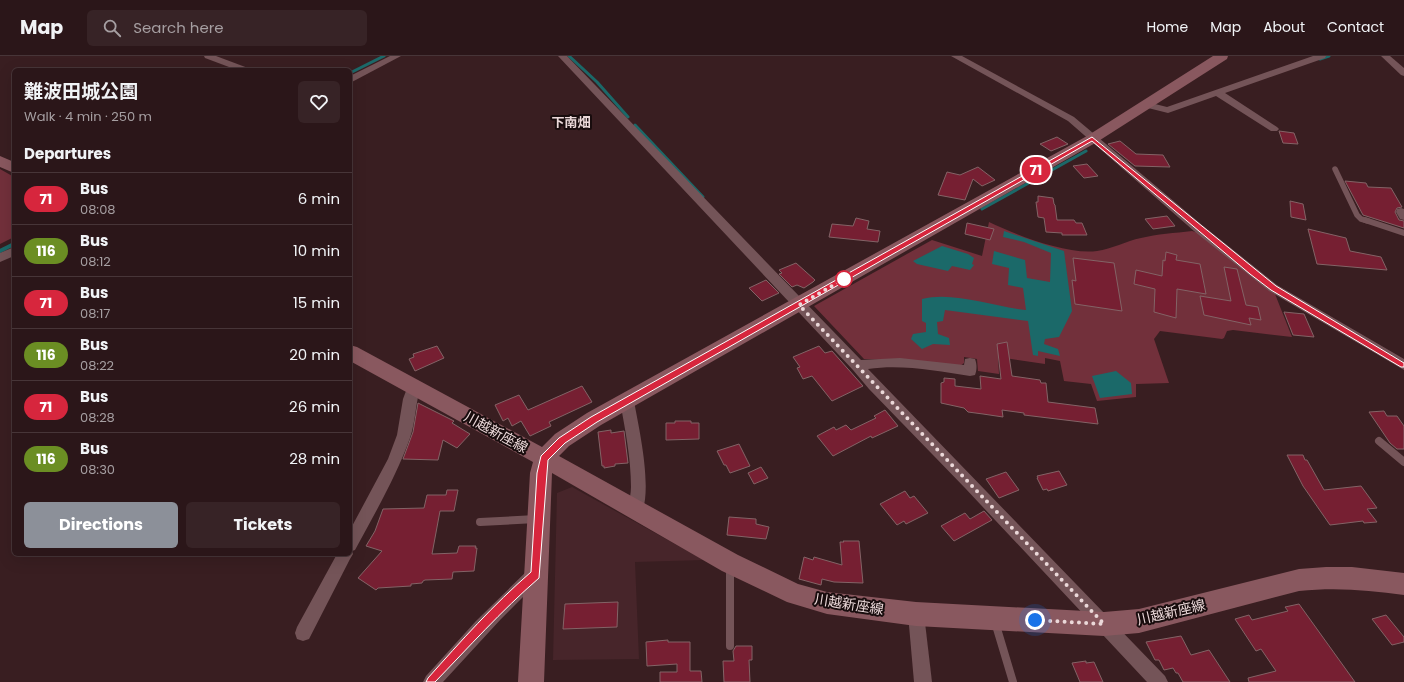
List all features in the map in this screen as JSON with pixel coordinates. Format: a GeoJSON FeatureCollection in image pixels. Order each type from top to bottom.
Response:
{"type":"FeatureCollection","features":[{"type":"Feature","properties":{"kind":"street"},"geometry":{"type":"LineString","coordinates":[[208,56],[240,68]]}},
{"type":"Feature","properties":{"kind":"street"},"geometry":{"type":"LineString","coordinates":[[352,79],[397,56]]}},
{"type":"Feature","properties":{"kind":"street"},"geometry":{"type":"LineString","coordinates":[[562,56],[858,366],[874,385],[970,483],[1159,682]]}},
{"type":"Feature","properties":{"kind":"street"},"geometry":{"type":"LineString","coordinates":[[955,56],[1071,119],[1092,139],[1273,288],[1404,365]]}},
{"type":"Feature","properties":{"kind":"street"},"geometry":{"type":"LineString","coordinates":[[531,682],[535,574],[544,458],[562,440],[594,419],[1092,139],[1222,56]]}},
{"type":"Feature","properties":{"kind":"street"},"geometry":{"type":"LineString","coordinates":[[1147,104],[1168,110],[1322,56]]}},
{"type":"Feature","properties":{"kind":"street"},"geometry":{"type":"LineString","coordinates":[[1386,56],[1404,73]]}},
{"type":"Feature","properties":{"kind":"street"},"geometry":{"type":"LineString","coordinates":[[1218,93],[1274,129]]}},
{"type":"Feature","properties":{"kind":"street"},"geometry":{"type":"LineString","coordinates":[[0,161],[12,167]]}},
{"type":"Feature","properties":{"kind":"street"},"geometry":{"type":"LineString","coordinates":[[0,258],[12,252]]}},
{"type":"Feature","properties":{"kind":"street","name":"川越新座線"},"geometry":{"type":"LineString","coordinates":[[352,353],[544,458],[730,563],[795,594],[827,603],[916,614],[1104,624],[1139,621],[1299,580],[1325,576],[1364,578],[1404,584]]}},
{"type":"Feature","properties":{"kind":"street"},"geometry":{"type":"LineString","coordinates":[[858,366],[875,362],[913,364],[970,372],[970,363]]}},
{"type":"Feature","properties":{"kind":"street"},"geometry":{"type":"LineString","coordinates":[[352,541],[395,460],[404,435],[410,399],[414,387]]}},
{"type":"Feature","properties":{"kind":"street"},"geometry":{"type":"LineString","coordinates":[[627,401],[638,487],[639,501],[636,510]]}},
{"type":"Feature","properties":{"kind":"street"},"geometry":{"type":"LineString","coordinates":[[303,633],[344,556]]}},
{"type":"Feature","properties":{"kind":"street"},"geometry":{"type":"LineString","coordinates":[[432,682],[475,633],[535,574]]}},
{"type":"Feature","properties":{"kind":"street"},"geometry":{"type":"LineString","coordinates":[[916,614],[923,682]]}},
{"type":"Feature","properties":{"kind":"lane"},"geometry":{"type":"LineString","coordinates":[[1336,169],[1357,215],[1361,219],[1404,233]]}},
{"type":"Feature","properties":{"kind":"lane"},"geometry":{"type":"LineString","coordinates":[[1379,441],[1404,462]]}},
{"type":"Feature","properties":{"kind":"lane"},"geometry":{"type":"LineString","coordinates":[[480,522],[539,519]]}},
{"type":"Feature","properties":{"kind":"lane"},"geometry":{"type":"LineString","coordinates":[[730,563],[730,646]]}},
{"type":"Feature","properties":{"kind":"lane"},"geometry":{"type":"LineString","coordinates":[[994,618],[1013,682]]}},
{"type":"Feature","properties":{"kind":"shaded area"},"geometry":{"type":"Polygon","coordinates":[[[0,169],[12,176],[12,238],[0,244],[0,169]]]}},
{"type":"Feature","properties":{"kind":"shaded area"},"geometry":{"type":"Polygon","coordinates":[[[989,222],[1013,233],[1042,243],[1071,250],[1085,251],[1103,250],[1135,239],[1153,236],[1192,231],[1199,233],[1275,294],[1292,337],[1233,330],[1227,331],[1222,339],[1160,331],[1154,339],[1169,383],[1136,384],[1136,397],[1097,401],[1091,384],[1064,381],[1060,361],[1045,358],[1045,364],[998,357],[999,374],[978,371],[977,359],[964,357],[964,363],[960,366],[920,361],[864,359],[814,306],[932,240],[982,256],[989,222]]]}},
{"type":"Feature","properties":{"kind":"shaded area"},"geometry":{"type":"Polygon","coordinates":[[[572,487],[704,560],[635,562],[639,659],[553,660],[557,493],[572,487]]]}},
{"type":"Feature","properties":{"kind":"water"},"geometry":{"type":"Polygon","coordinates":[[[1004,231],[1064,251],[1072,311],[1059,337],[1045,339],[1044,344],[1058,349],[1060,356],[1038,351],[1038,356],[1033,355],[1028,321],[945,310],[943,321],[937,322],[938,334],[949,338],[950,345],[933,344],[922,349],[911,339],[913,334],[926,332],[926,323],[922,321],[922,299],[934,297],[961,298],[1026,310],[1023,288],[1008,285],[1009,268],[992,264],[994,251],[1025,260],[1027,278],[1050,282],[1051,253],[1024,242],[1003,237],[1004,231]]]}},
{"type":"Feature","properties":{"kind":"water"},"geometry":{"type":"Polygon","coordinates":[[[942,246],[968,254],[974,258],[972,264],[974,265],[970,270],[952,266],[948,271],[917,264],[913,261],[942,246]]]}},
{"type":"Feature","properties":{"kind":"water"},"geometry":{"type":"Polygon","coordinates":[[[1116,371],[1131,383],[1132,394],[1100,398],[1092,376],[1116,371]]]}},
{"type":"Feature","properties":{"kind":"building"},"geometry":{"type":"Polygon","coordinates":[[[1279,131],[1294,133],[1298,144],[1283,143],[1279,131]]]}},
{"type":"Feature","properties":{"kind":"building"},"geometry":{"type":"Polygon","coordinates":[[[1057,137],[1068,144],[1051,151],[1040,144],[1057,137]]]}},
{"type":"Feature","properties":{"kind":"building"},"geometry":{"type":"Polygon","coordinates":[[[1120,141],[1136,154],[1163,155],[1170,167],[1135,166],[1108,144],[1120,141]]]}},
{"type":"Feature","properties":{"kind":"building"},"geometry":{"type":"Polygon","coordinates":[[[1087,164],[1098,176],[1084,178],[1073,166],[1087,164]]]}},
{"type":"Feature","properties":{"kind":"building"},"geometry":{"type":"Polygon","coordinates":[[[978,167],[995,180],[982,186],[973,179],[965,200],[938,195],[947,172],[960,175],[978,167]]]}},
{"type":"Feature","properties":{"kind":"building"},"geometry":{"type":"Polygon","coordinates":[[[1345,181],[1366,183],[1368,187],[1391,188],[1402,207],[1397,208],[1395,212],[1399,220],[1404,221],[1404,228],[1363,215],[1345,181]]]}},
{"type":"Feature","properties":{"kind":"building"},"geometry":{"type":"Polygon","coordinates":[[[1038,196],[1053,198],[1057,220],[1074,220],[1076,223],[1082,223],[1087,235],[1062,235],[1062,233],[1046,232],[1044,218],[1038,217],[1036,202],[1038,202],[1038,196]]]}},
{"type":"Feature","properties":{"kind":"building"},"geometry":{"type":"Polygon","coordinates":[[[1290,201],[1303,204],[1306,220],[1291,217],[1290,201]]]}},
{"type":"Feature","properties":{"kind":"building"},"geometry":{"type":"Polygon","coordinates":[[[1167,216],[1175,226],[1153,229],[1145,219],[1167,216]]]}},
{"type":"Feature","properties":{"kind":"building"},"geometry":{"type":"Polygon","coordinates":[[[856,218],[869,221],[867,229],[880,231],[878,242],[829,237],[832,224],[853,226],[856,218]]]}},
{"type":"Feature","properties":{"kind":"building"},"geometry":{"type":"Polygon","coordinates":[[[967,223],[994,229],[990,240],[965,234],[967,223]]]}},
{"type":"Feature","properties":{"kind":"building"},"geometry":{"type":"Polygon","coordinates":[[[1308,229],[1346,238],[1350,251],[1381,257],[1387,270],[1317,264],[1308,229]]]}},
{"type":"Feature","properties":{"kind":"building"},"geometry":{"type":"Polygon","coordinates":[[[1166,252],[1177,255],[1176,260],[1200,264],[1206,294],[1177,289],[1176,318],[1154,312],[1155,289],[1134,284],[1136,270],[1162,276],[1163,260],[1165,261],[1166,252]]]}},
{"type":"Feature","properties":{"kind":"building"},"geometry":{"type":"Polygon","coordinates":[[[1073,258],[1114,263],[1122,311],[1075,304],[1072,280],[1076,281],[1073,258]]]}},
{"type":"Feature","properties":{"kind":"building"},"geometry":{"type":"Polygon","coordinates":[[[796,263],[815,280],[804,288],[797,285],[792,287],[779,274],[782,273],[779,270],[796,263]]]}},
{"type":"Feature","properties":{"kind":"building"},"geometry":{"type":"Polygon","coordinates":[[[1224,267],[1237,269],[1246,305],[1258,307],[1261,320],[1249,318],[1251,325],[1204,315],[1200,296],[1231,301],[1224,267]]]}},
{"type":"Feature","properties":{"kind":"building"},"geometry":{"type":"Polygon","coordinates":[[[766,280],[779,293],[762,301],[749,288],[766,280]]]}},
{"type":"Feature","properties":{"kind":"building"},"geometry":{"type":"Polygon","coordinates":[[[1284,312],[1304,314],[1314,337],[1293,335],[1284,312]]]}},
{"type":"Feature","properties":{"kind":"building"},"geometry":{"type":"Polygon","coordinates":[[[1007,342],[1012,376],[1040,380],[1041,383],[1046,383],[1048,402],[1095,408],[1098,424],[1024,415],[1024,413],[1002,410],[1003,417],[968,412],[964,408],[941,403],[941,383],[944,382],[944,378],[955,379],[955,386],[981,389],[980,376],[1001,379],[997,344],[1007,342]]]}},
{"type":"Feature","properties":{"kind":"building"},"geometry":{"type":"Polygon","coordinates":[[[437,346],[444,358],[415,371],[409,359],[414,357],[413,354],[437,346]]]}},
{"type":"Feature","properties":{"kind":"building"},"geometry":{"type":"Polygon","coordinates":[[[819,346],[825,353],[832,351],[863,386],[832,401],[812,376],[803,379],[797,368],[800,367],[793,357],[819,346]]]}},
{"type":"Feature","properties":{"kind":"building"},"geometry":{"type":"Polygon","coordinates":[[[582,386],[592,402],[549,422],[551,426],[530,436],[521,421],[512,426],[508,418],[503,421],[495,405],[519,395],[528,410],[582,386]]]}},
{"type":"Feature","properties":{"kind":"building"},"geometry":{"type":"Polygon","coordinates":[[[418,403],[454,421],[452,423],[470,434],[457,448],[443,440],[438,460],[403,459],[413,432],[418,403]]]}},
{"type":"Feature","properties":{"kind":"building"},"geometry":{"type":"Polygon","coordinates":[[[885,410],[898,426],[872,438],[871,436],[833,456],[817,436],[834,427],[836,430],[846,425],[851,430],[876,418],[874,416],[885,410]]]}},
{"type":"Feature","properties":{"kind":"building"},"geometry":{"type":"Polygon","coordinates":[[[1384,411],[1387,416],[1397,416],[1404,426],[1404,449],[1397,449],[1390,443],[1369,412],[1384,411]]]}},
{"type":"Feature","properties":{"kind":"building"},"geometry":{"type":"Polygon","coordinates":[[[675,421],[691,421],[691,423],[699,423],[699,439],[666,440],[666,423],[675,423],[675,421]]]}},
{"type":"Feature","properties":{"kind":"building"},"geometry":{"type":"Polygon","coordinates":[[[611,430],[611,433],[624,431],[628,463],[615,464],[615,466],[604,468],[604,466],[602,466],[598,432],[611,430]]]}},
{"type":"Feature","properties":{"kind":"building"},"geometry":{"type":"Polygon","coordinates":[[[739,444],[750,466],[730,473],[717,451],[739,444]]]}},
{"type":"Feature","properties":{"kind":"building"},"geometry":{"type":"Polygon","coordinates":[[[1287,455],[1303,455],[1324,490],[1361,486],[1377,508],[1367,509],[1377,522],[1364,523],[1363,521],[1330,525],[1303,486],[1287,455]]]}},
{"type":"Feature","properties":{"kind":"building"},"geometry":{"type":"Polygon","coordinates":[[[761,467],[768,478],[754,484],[748,473],[761,467]]]}},
{"type":"Feature","properties":{"kind":"building"},"geometry":{"type":"Polygon","coordinates":[[[1059,471],[1067,485],[1048,491],[1047,489],[1043,490],[1037,476],[1059,471]]]}},
{"type":"Feature","properties":{"kind":"building"},"geometry":{"type":"Polygon","coordinates":[[[1006,472],[1019,490],[999,498],[986,479],[1006,472]]]}},
{"type":"Feature","properties":{"kind":"building"},"geometry":{"type":"Polygon","coordinates":[[[447,490],[458,490],[454,511],[440,511],[432,554],[457,553],[459,546],[476,546],[474,571],[453,572],[452,579],[425,580],[422,583],[411,584],[411,586],[378,588],[376,590],[358,578],[382,551],[366,546],[375,531],[383,509],[424,508],[427,495],[446,495],[447,490]]]}},
{"type":"Feature","properties":{"kind":"building"},"geometry":{"type":"Polygon","coordinates":[[[905,491],[910,498],[914,496],[928,513],[906,524],[904,521],[897,525],[880,504],[905,491]]]}},
{"type":"Feature","properties":{"kind":"building"},"geometry":{"type":"Polygon","coordinates":[[[984,511],[992,520],[954,541],[941,526],[965,513],[970,519],[984,511]]]}},
{"type":"Feature","properties":{"kind":"building"},"geometry":{"type":"Polygon","coordinates":[[[729,517],[756,519],[756,524],[769,527],[766,539],[727,535],[729,517]]]}},
{"type":"Feature","properties":{"kind":"building"},"geometry":{"type":"Polygon","coordinates":[[[843,541],[859,541],[863,583],[834,582],[822,579],[821,585],[799,579],[804,557],[813,560],[814,557],[842,565],[840,542],[844,542],[843,541]]]}},
{"type":"Feature","properties":{"kind":"building"},"geometry":{"type":"Polygon","coordinates":[[[618,602],[617,627],[563,629],[565,604],[618,602]]]}},
{"type":"Feature","properties":{"kind":"building"},"geometry":{"type":"Polygon","coordinates":[[[1299,604],[1355,682],[1249,682],[1248,678],[1276,671],[1261,649],[1256,651],[1235,619],[1249,615],[1252,620],[1288,611],[1285,607],[1299,604]]]}},
{"type":"Feature","properties":{"kind":"building"},"geometry":{"type":"Polygon","coordinates":[[[1386,615],[1404,637],[1404,642],[1392,645],[1372,619],[1386,615]]]}},
{"type":"Feature","properties":{"kind":"building"},"geometry":{"type":"Polygon","coordinates":[[[1181,636],[1191,655],[1209,650],[1230,682],[1183,682],[1173,668],[1164,670],[1159,660],[1155,660],[1146,642],[1181,636]]]}},
{"type":"Feature","properties":{"kind":"building"},"geometry":{"type":"Polygon","coordinates":[[[668,640],[668,642],[690,642],[690,671],[701,671],[702,682],[660,682],[660,672],[677,672],[677,664],[647,666],[646,642],[668,640]]]}},
{"type":"Feature","properties":{"kind":"building"},"geometry":{"type":"Polygon","coordinates":[[[736,646],[752,646],[752,660],[749,660],[750,682],[724,682],[723,661],[734,661],[733,651],[736,646]]]}},
{"type":"Feature","properties":{"kind":"building"},"geometry":{"type":"Polygon","coordinates":[[[1086,661],[1086,663],[1094,662],[1103,682],[1080,682],[1072,663],[1086,661]]]}},
{"type":"Feature","properties":{"kind":"waterway"},"geometry":{"type":"LineString","coordinates":[[352,72],[384,56]]}},
{"type":"Feature","properties":{"kind":"waterway"},"geometry":{"type":"LineString","coordinates":[[569,56],[597,82],[628,117]]}},
{"type":"Feature","properties":{"kind":"waterway"},"geometry":{"type":"LineString","coordinates":[[1320,59],[1329,56]]}},
{"type":"Feature","properties":{"kind":"waterway"},"geometry":{"type":"LineString","coordinates":[[635,125],[703,197]]}},
{"type":"Feature","properties":{"kind":"waterway"},"geometry":{"type":"LineString","coordinates":[[982,209],[1086,151]]}},
{"type":"Feature","properties":{"kind":"waterway"},"geometry":{"type":"LineString","coordinates":[[0,251],[12,245]]}},
{"type":"Feature","properties":{"kind":"bus line","name":"71"},"geometry":{"type":"LineString","coordinates":[[432,682],[475,633],[535,574],[544,458],[562,440],[594,419],[1092,139],[1198,228],[1273,288],[1404,365]]}},
{"type":"Feature","properties":{"kind":"district","name":"下南畑"},"geometry":{"type":"Point","coordinates":[571,122]}},
{"type":"Feature","properties":{"kind":"route"},"geometry":{"type":"LineString","coordinates":[[844,279],[799,305],[1104,624],[1035,620]]}}]}
